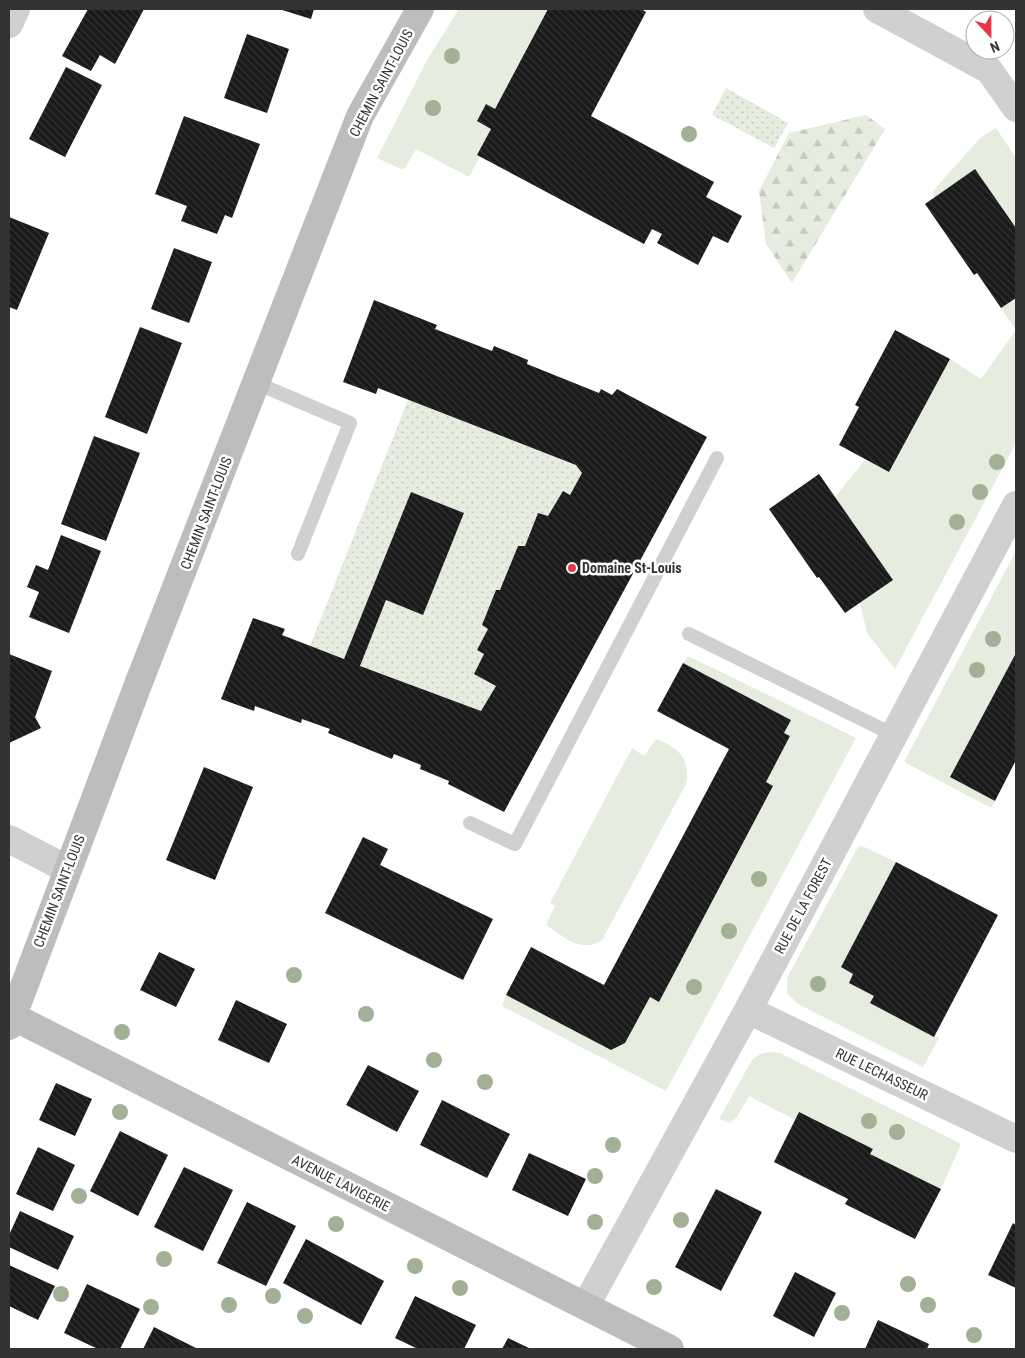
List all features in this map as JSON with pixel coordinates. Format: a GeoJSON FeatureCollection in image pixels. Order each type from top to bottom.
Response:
{"type":"FeatureCollection","features":[{"type":"Feature","properties":{"kind":"street"},"geometry":{"type":"LineString","coordinates":[[9,24],[16,9]]}},
{"type":"Feature","properties":{"kind":"street","name":"CHEMIN SAINT-LOUIS"},"geometry":{"type":"LineString","coordinates":[[11,1021],[67,869],[360,116],[420,9]]}},
{"type":"Feature","properties":{"kind":"street"},"geometry":{"type":"LineString","coordinates":[[877,9],[989,70],[1016,108]]}},
{"type":"Feature","properties":{"kind":"street","name":"RUE DE LA FOREST"},"geometry":{"type":"LineString","coordinates":[[586,1305],[748,1010],[1016,504]]}},
{"type":"Feature","properties":{"kind":"street"},"geometry":{"type":"LineString","coordinates":[[9,839],[67,869]]}},
{"type":"Feature","properties":{"kind":"street","name":"RUE LECHASSEUR"},"geometry":{"type":"LineString","coordinates":[[748,1010],[1016,1139]]}},
{"type":"Feature","properties":{"kind":"street","name":"AVENUE LAVIGERIE"},"geometry":{"type":"LineString","coordinates":[[11,1021],[586,1305],[670,1349]]}},
{"type":"Feature","properties":{"kind":"lane"},"geometry":{"type":"LineString","coordinates":[[256,383],[350,423],[298,554]]}},
{"type":"Feature","properties":{"kind":"lane"},"geometry":{"type":"LineString","coordinates":[[470,823],[514,844],[718,458]]}},
{"type":"Feature","properties":{"kind":"lane"},"geometry":{"type":"LineString","coordinates":[[689,634],[894,735]]}},
{"type":"Feature","properties":{"kind":"green space"},"geometry":{"type":"Polygon","coordinates":[[[459,9],[548,9],[495,109],[486,105],[477,121],[491,129],[478,155],[480,157],[469,177],[416,149],[405,168],[401,169],[377,158],[427,60],[459,9]]]}},
{"type":"Feature","properties":{"kind":"green space"},"geometry":{"type":"Polygon","coordinates":[[[726,88],[788,123],[774,148],[712,115],[726,88]]]}},
{"type":"Feature","properties":{"kind":"green space"},"geometry":{"type":"Polygon","coordinates":[[[866,115],[885,129],[792,283],[766,244],[759,191],[789,133],[866,115]]]}},
{"type":"Feature","properties":{"kind":"green space"},"geometry":{"type":"Polygon","coordinates":[[[996,128],[1016,158],[1016,228],[975,170],[935,197],[933,191],[980,138],[996,128]]]}},
{"type":"Feature","properties":{"kind":"green space"},"geometry":{"type":"Polygon","coordinates":[[[1016,298],[1016,330],[1001,308],[1016,298]]]}},
{"type":"Feature","properties":{"kind":"green space"},"geometry":{"type":"Polygon","coordinates":[[[1016,330],[1016,443],[895,669],[867,633],[860,603],[892,579],[835,497],[865,460],[889,472],[950,359],[981,379],[1016,330]]]}},
{"type":"Feature","properties":{"kind":"green space"},"geometry":{"type":"Polygon","coordinates":[[[408,400],[576,465],[582,473],[570,495],[563,491],[548,516],[538,513],[525,546],[518,546],[488,629],[477,650],[484,654],[474,674],[496,686],[481,711],[360,666],[386,600],[423,614],[464,513],[411,492],[344,659],[310,646],[408,400]]]}},
{"type":"Feature","properties":{"kind":"green space"},"geometry":{"type":"Polygon","coordinates":[[[1016,551],[1016,653],[950,777],[995,801],[991,808],[906,763],[905,760],[1016,551]]]}},
{"type":"Feature","properties":{"kind":"green space"},"geometry":{"type":"Polygon","coordinates":[[[688,656],[856,738],[666,1091],[502,1006],[506,995],[611,1050],[625,1043],[650,997],[659,1002],[773,787],[766,782],[790,736],[784,733],[791,720],[683,663],[688,656]]]}},
{"type":"Feature","properties":{"kind":"green space"},"geometry":{"type":"Polygon","coordinates":[[[656,739],[671,746],[682,756],[687,768],[686,784],[602,940],[594,944],[580,945],[566,939],[546,925],[555,906],[550,903],[632,748],[644,756],[656,739]]]}},
{"type":"Feature","properties":{"kind":"green space"},"geometry":{"type":"Polygon","coordinates":[[[862,846],[896,862],[841,967],[853,974],[849,983],[874,996],[870,1003],[939,1038],[923,1067],[798,1004],[787,993],[787,978],[858,847],[862,846]]]}},
{"type":"Feature","properties":{"kind":"green space"},"geometry":{"type":"Polygon","coordinates":[[[769,1052],[780,1053],[961,1144],[941,1189],[870,1154],[873,1149],[795,1120],[749,1096],[737,1117],[730,1123],[719,1119],[752,1060],[760,1054],[769,1052]]]}},
{"type":"Feature","properties":{"kind":"building"},"geometry":{"type":"Polygon","coordinates":[[[88,9],[144,9],[115,64],[100,55],[91,71],[62,56],[88,9]]]}},
{"type":"Feature","properties":{"kind":"building"},"geometry":{"type":"Polygon","coordinates":[[[279,9],[314,9],[311,19],[279,9]]]}},
{"type":"Feature","properties":{"kind":"building"},"geometry":{"type":"Polygon","coordinates":[[[548,9],[641,9],[646,12],[591,116],[714,182],[706,197],[742,216],[728,243],[713,236],[698,265],[657,243],[662,234],[652,229],[644,244],[477,155],[491,129],[477,121],[486,104],[495,109],[548,9]]]}},
{"type":"Feature","properties":{"kind":"building"},"geometry":{"type":"Polygon","coordinates":[[[247,34],[289,49],[267,113],[224,98],[247,34]]]}},
{"type":"Feature","properties":{"kind":"building"},"geometry":{"type":"Polygon","coordinates":[[[66,67],[102,85],[65,157],[29,139],[66,67]]]}},
{"type":"Feature","properties":{"kind":"building"},"geometry":{"type":"Polygon","coordinates":[[[184,116],[260,144],[232,218],[225,215],[217,234],[181,221],[187,206],[155,194],[184,116]]]}},
{"type":"Feature","properties":{"kind":"building"},"geometry":{"type":"Polygon","coordinates":[[[975,169],[1016,228],[1016,298],[1001,308],[977,273],[974,275],[925,204],[975,169]]]}},
{"type":"Feature","properties":{"kind":"building"},"geometry":{"type":"Polygon","coordinates":[[[9,217],[49,233],[17,310],[9,307],[9,217]]]}},
{"type":"Feature","properties":{"kind":"building"},"geometry":{"type":"Polygon","coordinates":[[[174,248],[212,262],[189,323],[151,309],[174,248]]]}},
{"type":"Feature","properties":{"kind":"building","name":"Domaine St-Louis"},"geometry":{"type":"Polygon","coordinates":[[[374,300],[437,325],[435,329],[492,351],[494,346],[528,360],[527,364],[599,393],[601,389],[612,395],[617,389],[707,437],[504,812],[448,784],[449,781],[420,769],[421,765],[394,754],[392,759],[328,733],[330,729],[302,719],[301,723],[255,706],[254,711],[221,699],[253,618],[285,629],[282,635],[344,659],[411,492],[464,513],[423,615],[386,600],[360,666],[481,711],[496,686],[474,674],[484,654],[477,650],[488,629],[482,625],[496,590],[500,590],[518,546],[525,546],[538,513],[548,516],[563,491],[570,495],[582,473],[576,465],[378,388],[376,394],[343,382],[374,300]]]}},
{"type":"Feature","properties":{"kind":"building"},"geometry":{"type":"Polygon","coordinates":[[[140,327],[182,343],[147,434],[105,417],[140,327]]]}},
{"type":"Feature","properties":{"kind":"building"},"geometry":{"type":"Polygon","coordinates":[[[895,330],[950,359],[889,472],[839,445],[859,407],[855,405],[895,330]]]}},
{"type":"Feature","properties":{"kind":"building"},"geometry":{"type":"Polygon","coordinates":[[[94,436],[140,453],[106,541],[61,524],[94,436]]]}},
{"type":"Feature","properties":{"kind":"building"},"geometry":{"type":"Polygon","coordinates":[[[819,474],[893,580],[845,613],[819,577],[817,578],[769,509],[819,474]]]}},
{"type":"Feature","properties":{"kind":"building"},"geometry":{"type":"Polygon","coordinates":[[[61,535],[101,551],[69,633],[29,617],[39,592],[27,587],[36,565],[48,570],[61,535]]]}},
{"type":"Feature","properties":{"kind":"building"},"geometry":{"type":"Polygon","coordinates":[[[1016,653],[1016,760],[995,801],[950,777],[1016,653]]]}},
{"type":"Feature","properties":{"kind":"building"},"geometry":{"type":"Polygon","coordinates":[[[9,654],[52,671],[35,717],[41,728],[9,743],[9,654]]]}},
{"type":"Feature","properties":{"kind":"building"},"geometry":{"type":"Polygon","coordinates":[[[683,663],[791,720],[784,733],[790,736],[766,782],[773,786],[659,1002],[650,997],[625,1043],[611,1050],[506,995],[531,947],[604,985],[729,749],[657,711],[683,663]]]}},
{"type":"Feature","properties":{"kind":"building"},"geometry":{"type":"Polygon","coordinates":[[[204,767],[253,787],[215,880],[166,860],[204,767]]]}},
{"type":"Feature","properties":{"kind":"building"},"geometry":{"type":"Polygon","coordinates":[[[363,837],[388,849],[380,865],[493,919],[463,980],[325,913],[363,837]]]}},
{"type":"Feature","properties":{"kind":"building"},"geometry":{"type":"Polygon","coordinates":[[[896,862],[998,915],[934,1037],[870,1003],[874,996],[849,983],[853,974],[841,967],[896,862]]]}},
{"type":"Feature","properties":{"kind":"building"},"geometry":{"type":"Polygon","coordinates":[[[159,952],[195,969],[176,1007],[140,990],[159,952]]]}},
{"type":"Feature","properties":{"kind":"building"},"geometry":{"type":"Polygon","coordinates":[[[236,1000],[287,1024],[269,1063],[218,1040],[236,1000]]]}},
{"type":"Feature","properties":{"kind":"building"},"geometry":{"type":"Polygon","coordinates":[[[368,1065],[419,1091],[397,1132],[346,1105],[368,1065]]]}},
{"type":"Feature","properties":{"kind":"building"},"geometry":{"type":"Polygon","coordinates":[[[56,1083],[92,1099],[75,1136],[39,1120],[56,1083]]]}},
{"type":"Feature","properties":{"kind":"building"},"geometry":{"type":"Polygon","coordinates":[[[442,1100],[510,1134],[487,1178],[420,1145],[442,1100]]]}},
{"type":"Feature","properties":{"kind":"building"},"geometry":{"type":"Polygon","coordinates":[[[799,1112],[873,1149],[870,1154],[941,1189],[915,1239],[845,1204],[848,1199],[774,1162],[799,1112]]]}},
{"type":"Feature","properties":{"kind":"building"},"geometry":{"type":"Polygon","coordinates":[[[120,1131],[168,1155],[138,1216],[90,1191],[120,1131]]]}},
{"type":"Feature","properties":{"kind":"building"},"geometry":{"type":"Polygon","coordinates":[[[38,1147],[75,1165],[53,1211],[16,1194],[38,1147]]]}},
{"type":"Feature","properties":{"kind":"building"},"geometry":{"type":"Polygon","coordinates":[[[529,1153],[586,1179],[568,1216],[512,1190],[529,1153]]]}},
{"type":"Feature","properties":{"kind":"building"},"geometry":{"type":"Polygon","coordinates":[[[184,1167],[233,1190],[203,1251],[154,1227],[184,1167]]]}},
{"type":"Feature","properties":{"kind":"building"},"geometry":{"type":"Polygon","coordinates":[[[716,1189],[762,1212],[721,1291],[675,1267],[716,1189]]]}},
{"type":"Feature","properties":{"kind":"building"},"geometry":{"type":"Polygon","coordinates":[[[247,1202],[296,1226],[266,1286],[217,1263],[247,1202]]]}},
{"type":"Feature","properties":{"kind":"building"},"geometry":{"type":"Polygon","coordinates":[[[20,1211],[74,1236],[58,1270],[9,1247],[9,1235],[20,1211]]]}},
{"type":"Feature","properties":{"kind":"building"},"geometry":{"type":"Polygon","coordinates":[[[1013,1223],[1016,1225],[1016,1288],[988,1275],[1013,1223]]]}},
{"type":"Feature","properties":{"kind":"building"},"geometry":{"type":"Polygon","coordinates":[[[306,1239],[384,1281],[361,1325],[283,1283],[306,1239]]]}},
{"type":"Feature","properties":{"kind":"building"},"geometry":{"type":"Polygon","coordinates":[[[9,1265],[55,1286],[38,1320],[9,1306],[9,1265]]]}},
{"type":"Feature","properties":{"kind":"building"},"geometry":{"type":"Polygon","coordinates":[[[795,1272],[836,1293],[814,1337],[773,1316],[795,1272]]]}},
{"type":"Feature","properties":{"kind":"building"},"geometry":{"type":"Polygon","coordinates":[[[87,1284],[140,1309],[120,1349],[98,1349],[64,1333],[87,1284]]]}},
{"type":"Feature","properties":{"kind":"building"},"geometry":{"type":"Polygon","coordinates":[[[415,1296],[476,1325],[464,1349],[418,1349],[395,1338],[415,1296]]]}},
{"type":"Feature","properties":{"kind":"building"},"geometry":{"type":"Polygon","coordinates":[[[878,1320],[929,1344],[927,1349],[865,1349],[878,1320]]]}},
{"type":"Feature","properties":{"kind":"building"},"geometry":{"type":"Polygon","coordinates":[[[154,1327],[198,1349],[143,1349],[154,1327]]]}},
{"type":"Feature","properties":{"kind":"building"},"geometry":{"type":"Polygon","coordinates":[[[508,1338],[531,1349],[502,1349],[508,1338]]]}},
{"type":"Feature","properties":{"kind":"place","name":"Domaine St-Louis"},"geometry":{"type":"Point","coordinates":[572,568]}}]}
